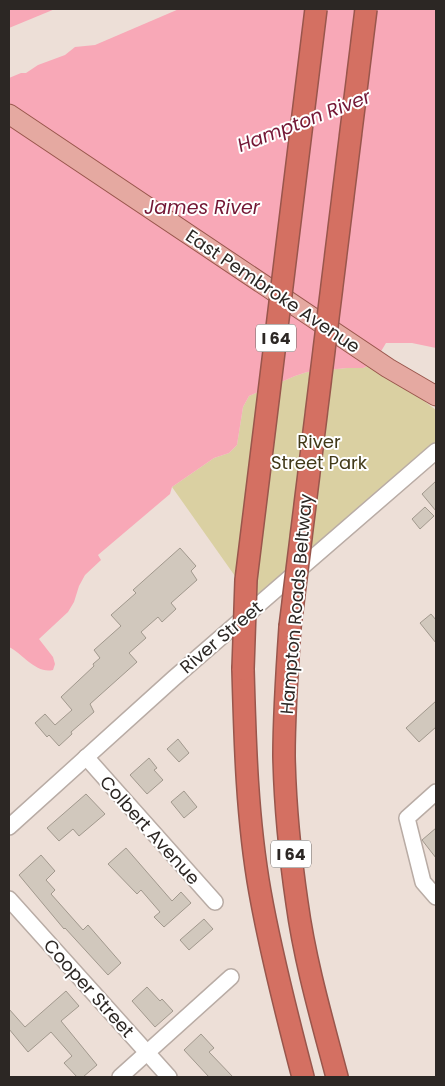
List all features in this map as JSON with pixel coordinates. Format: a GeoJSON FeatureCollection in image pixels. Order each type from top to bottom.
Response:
{"type":"FeatureCollection","features":[{"type":"Feature","properties":{"kind":"highway","name":"I 64"},"geometry":{"type":"LineString","coordinates":[[302,1077],[278,980],[260,890],[246,768],[243,668],[246,580],[316,9]]}},
{"type":"Feature","properties":{"kind":"highway","name":"Hampton Roads Beltway"},"geometry":{"type":"LineString","coordinates":[[337,1077],[312,981],[297,905],[289,842],[284,756],[285,703],[290,626],[366,9]]}},
{"type":"Feature","properties":{"kind":"main road","name":"East Pembroke Avenue"},"geometry":{"type":"LineString","coordinates":[[9,114],[388,368],[436,396]]}},
{"type":"Feature","properties":{"kind":"main road","name":"East Pembroke Avenue"},"geometry":{"type":"LineString","coordinates":[[388,368],[436,412]]}},
{"type":"Feature","properties":{"kind":"street","name":"River Street"},"geometry":{"type":"LineString","coordinates":[[9,826],[174,678],[436,451]]}},
{"type":"Feature","properties":{"kind":"street","name":"Colbert Avenue"},"geometry":{"type":"LineString","coordinates":[[86,757],[215,902]]}},
{"type":"Feature","properties":{"kind":"street"},"geometry":{"type":"LineString","coordinates":[[436,792],[407,818],[423,882],[436,897]]}},
{"type":"Feature","properties":{"kind":"street","name":"Cooper Street"},"geometry":{"type":"LineString","coordinates":[[9,899],[169,1077]]}},
{"type":"Feature","properties":{"kind":"street"},"geometry":{"type":"LineString","coordinates":[[120,1077],[231,977]]}},
{"type":"Feature","properties":{"kind":"green space","name":"River Street Park"},"geometry":{"type":"Polygon","coordinates":[[[374,363],[436,410],[436,452],[259,610],[172,487],[214,458],[229,453],[237,445],[243,407],[249,396],[307,372],[363,368],[374,363]]]}},
{"type":"Feature","properties":{"kind":"water"},"geometry":{"type":"Polygon","coordinates":[[[9,9],[55,9],[9,28],[9,9]]]}},
{"type":"Feature","properties":{"kind":"water","name":"James River"},"geometry":{"type":"Polygon","coordinates":[[[179,9],[436,9],[436,348],[412,343],[386,343],[374,363],[363,368],[307,372],[249,396],[243,407],[237,445],[229,453],[214,458],[172,487],[170,494],[98,555],[101,560],[85,575],[68,612],[39,639],[53,657],[55,664],[53,670],[41,669],[9,647],[9,78],[26,73],[38,65],[65,55],[75,47],[95,45],[179,9]]]}},
{"type":"Feature","properties":{"kind":"building"},"geometry":{"type":"Polygon","coordinates":[[[436,481],[436,511],[422,494],[436,481]]]}},
{"type":"Feature","properties":{"kind":"building"},"geometry":{"type":"Polygon","coordinates":[[[425,507],[434,516],[420,529],[412,519],[425,507]]]}},
{"type":"Feature","properties":{"kind":"building"},"geometry":{"type":"Polygon","coordinates":[[[180,548],[196,566],[191,571],[197,580],[171,603],[176,609],[162,622],[158,617],[141,632],[146,638],[129,653],[137,662],[90,704],[94,712],[71,732],[72,734],[59,746],[49,735],[47,737],[35,723],[45,714],[55,725],[72,710],[61,697],[94,666],[93,664],[100,658],[94,650],[121,626],[111,615],[136,593],[133,590],[180,548]]]}},
{"type":"Feature","properties":{"kind":"building"},"geometry":{"type":"Polygon","coordinates":[[[431,614],[436,620],[436,643],[420,623],[431,614]]]}},
{"type":"Feature","properties":{"kind":"building"},"geometry":{"type":"Polygon","coordinates":[[[436,701],[436,727],[419,742],[406,728],[436,701]]]}},
{"type":"Feature","properties":{"kind":"building"},"geometry":{"type":"Polygon","coordinates":[[[178,739],[189,753],[179,762],[167,749],[178,739]]]}},
{"type":"Feature","properties":{"kind":"building"},"geometry":{"type":"Polygon","coordinates":[[[149,758],[157,768],[154,770],[163,780],[147,794],[130,775],[149,758]]]}},
{"type":"Feature","properties":{"kind":"building"},"geometry":{"type":"Polygon","coordinates":[[[184,791],[197,807],[184,818],[171,802],[184,791]]]}},
{"type":"Feature","properties":{"kind":"building"},"geometry":{"type":"Polygon","coordinates":[[[86,794],[105,814],[79,836],[73,829],[59,841],[47,828],[86,794]]]}},
{"type":"Feature","properties":{"kind":"building"},"geometry":{"type":"Polygon","coordinates":[[[436,828],[436,858],[422,840],[436,828]]]}},
{"type":"Feature","properties":{"kind":"building"},"geometry":{"type":"Polygon","coordinates":[[[126,848],[172,901],[181,892],[191,903],[164,927],[154,917],[160,912],[141,890],[137,894],[108,864],[126,848]]]}},
{"type":"Feature","properties":{"kind":"building"},"geometry":{"type":"Polygon","coordinates":[[[41,855],[55,871],[46,880],[55,890],[51,894],[83,930],[88,925],[121,963],[108,975],[64,929],[19,875],[41,855]]]}},
{"type":"Feature","properties":{"kind":"building"},"geometry":{"type":"Polygon","coordinates":[[[204,919],[213,929],[189,950],[180,940],[204,919]]]}},
{"type":"Feature","properties":{"kind":"building"},"geometry":{"type":"Polygon","coordinates":[[[147,987],[173,1011],[155,1027],[132,1001],[147,987]]]}},
{"type":"Feature","properties":{"kind":"building"},"geometry":{"type":"Polygon","coordinates":[[[66,991],[79,1006],[61,1021],[97,1065],[83,1077],[77,1077],[64,1063],[72,1056],[51,1032],[28,1052],[9,1029],[9,1009],[25,1027],[66,991]]]}},
{"type":"Feature","properties":{"kind":"building"},"geometry":{"type":"Polygon","coordinates":[[[201,1034],[214,1048],[209,1052],[233,1077],[209,1077],[184,1050],[201,1034]]]}},
{"type":"Feature","properties":{"kind":"water label","name":"Hampton River"},"geometry":{"type":"Point","coordinates":[304,121]}}]}
